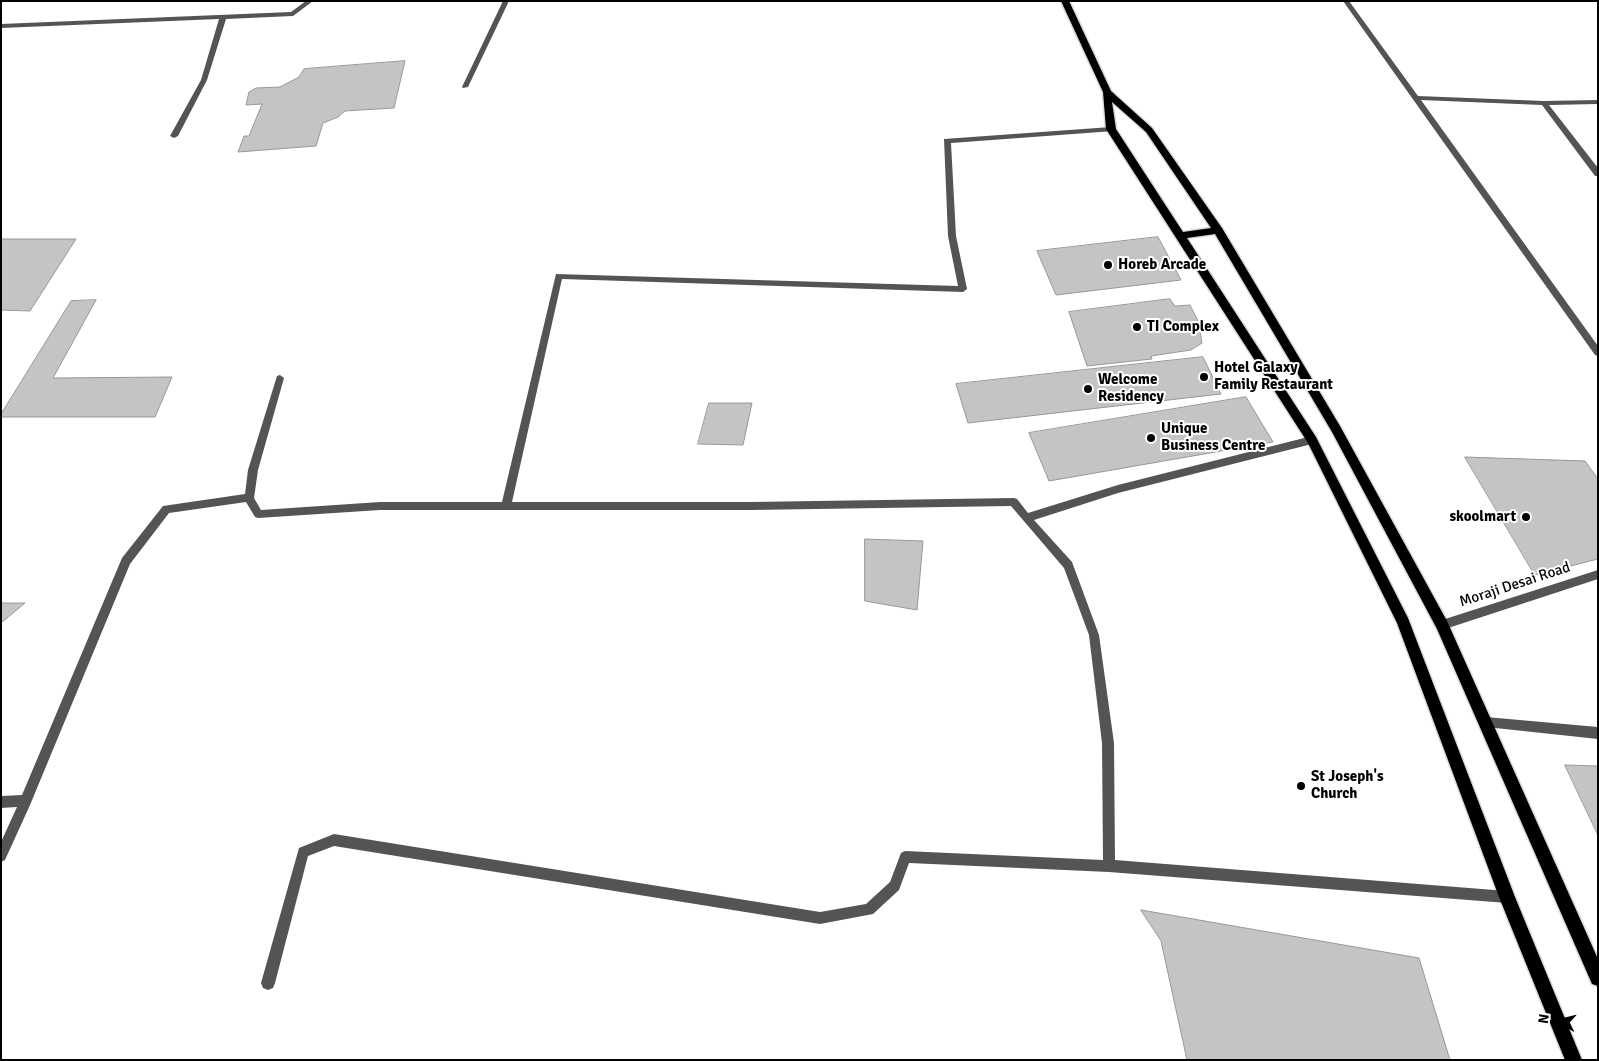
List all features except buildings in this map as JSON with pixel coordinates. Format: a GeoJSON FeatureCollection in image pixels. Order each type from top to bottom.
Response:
{"type":"FeatureCollection","features":[{"type":"Feature","properties":{"kind":"main road"},"geometry":{"type":"LineString","coordinates":[[1065,1],[1107,92],[1111,128],[1312,440],[1403,622],[1507,897],[1574,1060]]}},
{"type":"Feature","properties":{"kind":"main road"},"geometry":{"type":"LineString","coordinates":[[1107,92],[1150,130],[1218,230],[1336,429],[1442,626],[1598,978]]}},
{"type":"Feature","properties":{"kind":"main road"},"geometry":{"type":"LineString","coordinates":[[1180,236],[1218,230]]}},
{"type":"Feature","properties":{"kind":"street"},"geometry":{"type":"LineString","coordinates":[[1,26],[293,14],[310,1]]}},
{"type":"Feature","properties":{"kind":"street"},"geometry":{"type":"LineString","coordinates":[[465,87],[506,1]]}},
{"type":"Feature","properties":{"kind":"street"},"geometry":{"type":"LineString","coordinates":[[1346,1],[1598,353]]}},
{"type":"Feature","properties":{"kind":"street"},"geometry":{"type":"LineString","coordinates":[[174,136],[204,80],[223,17]]}},
{"type":"Feature","properties":{"kind":"street"},"geometry":{"type":"LineString","coordinates":[[1416,98],[1544,103],[1598,102]]}},
{"type":"Feature","properties":{"kind":"street"},"geometry":{"type":"LineString","coordinates":[[1544,103],[1598,174]]}},
{"type":"Feature","properties":{"kind":"street"},"geometry":{"type":"LineString","coordinates":[[506,506],[559,276],[963,288],[952,236],[948,141],[1111,128]]}},
{"type":"Feature","properties":{"kind":"street"},"geometry":{"type":"LineString","coordinates":[[280,378],[254,470],[249,498],[258,514],[380,506],[751,506],[1014,502],[1068,565],[1094,635],[1108,743],[1109,866]]}},
{"type":"Feature","properties":{"kind":"street"},"geometry":{"type":"LineString","coordinates":[[1026,518],[1118,489],[1312,440]]}},
{"type":"Feature","properties":{"kind":"street"},"geometry":{"type":"LineString","coordinates":[[1,856],[26,801],[126,561],[166,509],[249,498]]}},
{"type":"Feature","properties":{"kind":"street","name":"Moraji Desai Road"},"geometry":{"type":"LineString","coordinates":[[1442,626],[1598,574]]}},
{"type":"Feature","properties":{"kind":"street"},"geometry":{"type":"LineString","coordinates":[[1486,722],[1598,733]]}},
{"type":"Feature","properties":{"kind":"street"},"geometry":{"type":"LineString","coordinates":[[1,802],[26,801]]}},
{"type":"Feature","properties":{"kind":"street"},"geometry":{"type":"LineString","coordinates":[[268,983],[303,852],[334,840],[820,918],[869,910],[895,886],[905,857],[1109,866],[1507,897]]}},
{"type":"Feature","properties":{"kind":"place","name":"Horeb Arcade"},"geometry":{"type":"Point","coordinates":[1108,265]}},
{"type":"Feature","properties":{"kind":"place","name":"TI Complex"},"geometry":{"type":"Point","coordinates":[1137,327]}},
{"type":"Feature","properties":{"kind":"place","name":"Hotel Galaxy Family Restaurant"},"geometry":{"type":"Point","coordinates":[1204,377]}},
{"type":"Feature","properties":{"kind":"place","name":"Welcome Residency"},"geometry":{"type":"Point","coordinates":[1088,389]}},
{"type":"Feature","properties":{"kind":"place","name":"Unique Business Centre"},"geometry":{"type":"Point","coordinates":[1151,438]}},
{"type":"Feature","properties":{"kind":"place","name":"skoolmart"},"geometry":{"type":"Point","coordinates":[1526,517]}},
{"type":"Feature","properties":{"kind":"place","name":"St Joseph's Church"},"geometry":{"type":"Point","coordinates":[1301,786]}}]}
